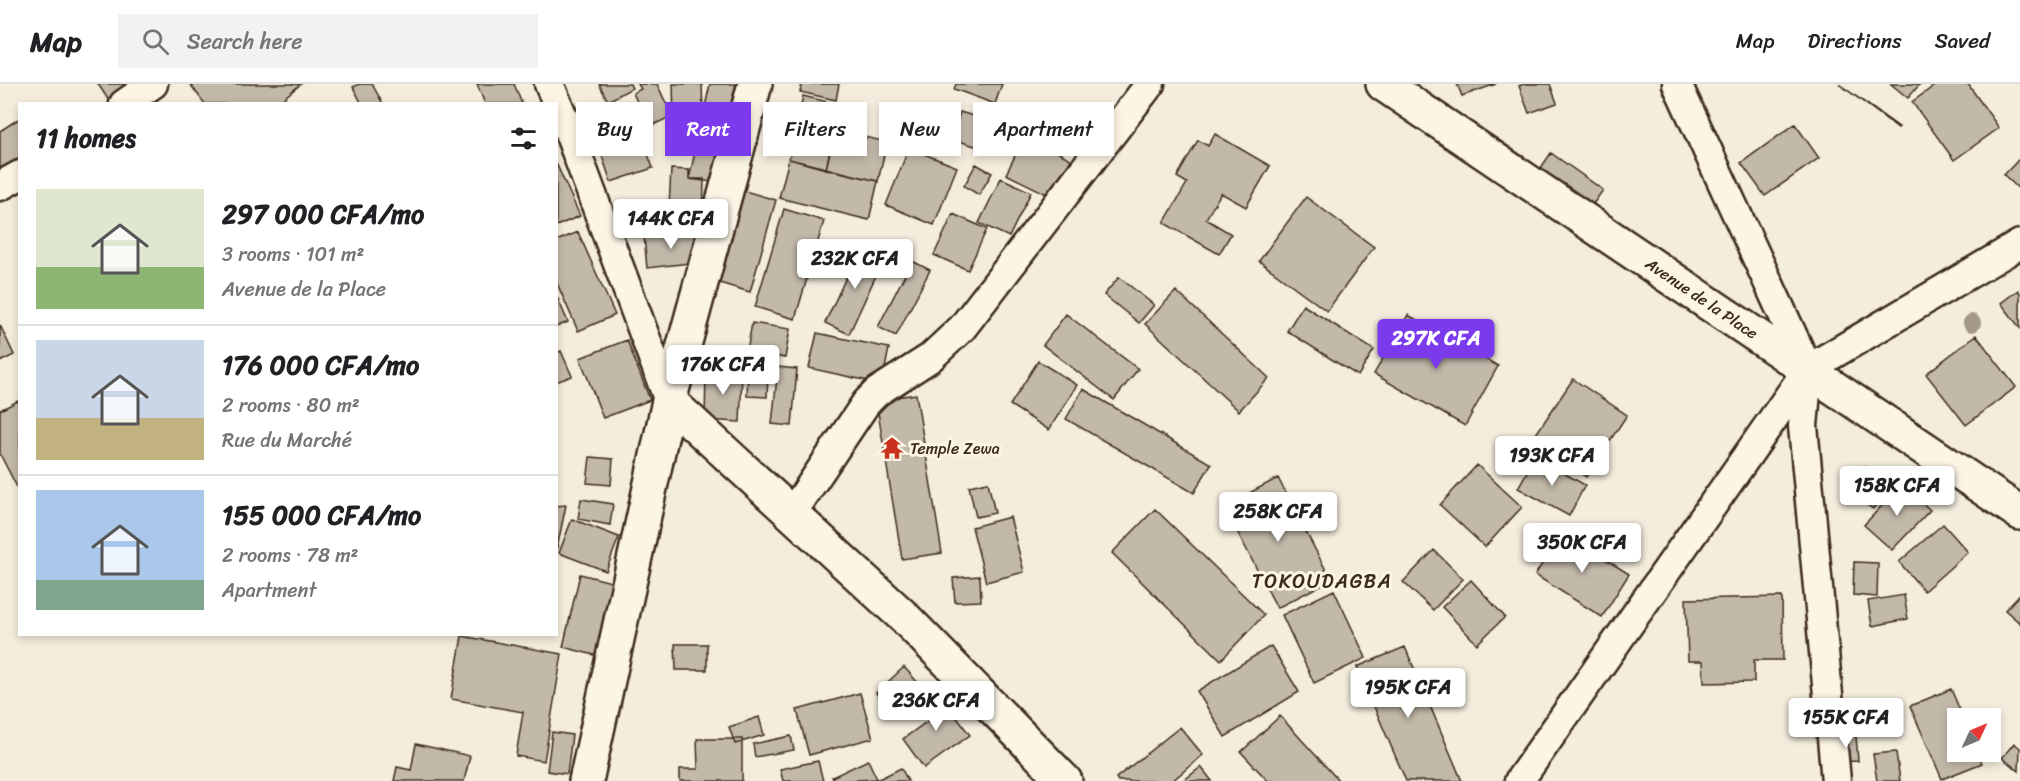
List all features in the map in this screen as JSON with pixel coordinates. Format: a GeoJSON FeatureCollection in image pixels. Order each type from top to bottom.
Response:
{"type":"FeatureCollection","features":[{"type":"Feature","properties":{"kind":"street"},"geometry":{"type":"LineString","coordinates":[[127,102],[153,84]]}},
{"type":"Feature","properties":{"kind":"street"},"geometry":{"type":"LineString","coordinates":[[549,84],[557,102]]}},
{"type":"Feature","properties":{"kind":"street"},"geometry":{"type":"LineString","coordinates":[[586,781],[669,401],[755,84]]}},
{"type":"Feature","properties":{"kind":"street"},"geometry":{"type":"LineString","coordinates":[[792,513],[866,403],[877,392],[930,358],[962,328],[1150,84]]}},
{"type":"Feature","properties":{"kind":"street","name":"Avenue de la Place"},"geometry":{"type":"LineString","coordinates":[[1383,84],[2020,513]]}},
{"type":"Feature","properties":{"kind":"street"},"geometry":{"type":"LineString","coordinates":[[1677,84],[1808,369],[1803,426],[1836,781]]}},
{"type":"Feature","properties":{"kind":"street"},"geometry":{"type":"LineString","coordinates":[[558,105],[669,401],[904,617],[1065,781]]}},
{"type":"Feature","properties":{"kind":"street"},"geometry":{"type":"LineString","coordinates":[[0,186],[18,176]]}},
{"type":"Feature","properties":{"kind":"street"},"geometry":{"type":"LineString","coordinates":[[1520,781],[1808,369],[2020,244]]}},
{"type":"Feature","properties":{"kind":"building"},"geometry":{"type":"Polygon","coordinates":[[[98,84],[142,84],[114,102],[110,102],[98,84]]]}},
{"type":"Feature","properties":{"kind":"building"},"geometry":{"type":"Polygon","coordinates":[[[190,84],[301,84],[278,102],[204,102],[190,84]]]}},
{"type":"Feature","properties":{"kind":"building"},"geometry":{"type":"Polygon","coordinates":[[[359,84],[372,84],[382,102],[361,102],[353,87],[359,84]]]}},
{"type":"Feature","properties":{"kind":"building"},"geometry":{"type":"Polygon","coordinates":[[[477,84],[514,84],[521,102],[484,102],[477,84]]]}},
{"type":"Feature","properties":{"kind":"building"},"geometry":{"type":"Polygon","coordinates":[[[599,84],[630,84],[632,88],[608,101],[599,84]]]}},
{"type":"Feature","properties":{"kind":"building"},"geometry":{"type":"Polygon","coordinates":[[[638,84],[657,84],[665,102],[665,119],[653,125],[653,102],[637,102],[633,93],[641,89],[638,84]]]}},
{"type":"Feature","properties":{"kind":"building"},"geometry":{"type":"Polygon","coordinates":[[[673,84],[702,84],[703,102],[674,102],[673,84]]]}},
{"type":"Feature","properties":{"kind":"building"},"geometry":{"type":"Polygon","coordinates":[[[710,84],[736,84],[732,102],[706,102],[710,84]]]}},
{"type":"Feature","properties":{"kind":"building"},"geometry":{"type":"Polygon","coordinates":[[[802,84],[839,84],[836,100],[800,92],[802,84]]]}},
{"type":"Feature","properties":{"kind":"building"},"geometry":{"type":"Polygon","coordinates":[[[956,84],[1002,84],[996,102],[990,102],[954,89],[956,84]]]}},
{"type":"Feature","properties":{"kind":"building"},"geometry":{"type":"Polygon","coordinates":[[[1457,84],[1496,84],[1462,96],[1457,84]]]}},
{"type":"Feature","properties":{"kind":"building"},"geometry":{"type":"Polygon","coordinates":[[[1550,84],[1557,103],[1529,113],[1519,86],[1550,84]]]}},
{"type":"Feature","properties":{"kind":"building"},"geometry":{"type":"Polygon","coordinates":[[[1839,84],[1899,127],[1898,128],[1839,84]]]}},
{"type":"Feature","properties":{"kind":"building"},"geometry":{"type":"Polygon","coordinates":[[[1891,84],[1920,84],[1908,98],[1891,84]]]}},
{"type":"Feature","properties":{"kind":"building"},"geometry":{"type":"Polygon","coordinates":[[[1937,84],[1968,84],[1999,128],[1954,160],[1912,102],[1937,84]]]}},
{"type":"Feature","properties":{"kind":"building"},"geometry":{"type":"Polygon","coordinates":[[[803,96],[828,102],[802,102],[803,96]]]}},
{"type":"Feature","properties":{"kind":"building"},"geometry":{"type":"Polygon","coordinates":[[[961,112],[973,116],[973,145],[961,142],[961,112]]]}},
{"type":"Feature","properties":{"kind":"building"},"geometry":{"type":"Polygon","coordinates":[[[18,119],[18,159],[0,171],[0,131],[18,119]]]}},
{"type":"Feature","properties":{"kind":"building"},"geometry":{"type":"Polygon","coordinates":[[[1795,124],[1819,158],[1765,196],[1741,163],[1795,124]]]}},
{"type":"Feature","properties":{"kind":"building"},"geometry":{"type":"Polygon","coordinates":[[[1215,134],[1270,166],[1246,207],[1221,193],[1206,219],[1231,234],[1219,254],[1164,223],[1187,183],[1177,177],[1198,140],[1208,146],[1215,134]]]}},
{"type":"Feature","properties":{"kind":"building"},"geometry":{"type":"Polygon","coordinates":[[[867,137],[879,140],[879,156],[884,156],[878,181],[826,169],[829,156],[867,156],[867,137]]]}},
{"type":"Feature","properties":{"kind":"building"},"geometry":{"type":"Polygon","coordinates":[[[1551,153],[1603,190],[1586,214],[1534,178],[1551,153]]]}},
{"type":"Feature","properties":{"kind":"building"},"geometry":{"type":"Polygon","coordinates":[[[602,156],[649,156],[653,168],[611,182],[602,156]]]}},
{"type":"Feature","properties":{"kind":"building"},"geometry":{"type":"Polygon","coordinates":[[[694,156],[719,156],[713,182],[689,179],[694,156]]]}},
{"type":"Feature","properties":{"kind":"building"},"geometry":{"type":"Polygon","coordinates":[[[790,156],[829,156],[826,169],[789,159],[790,156]]]}},
{"type":"Feature","properties":{"kind":"building"},"geometry":{"type":"Polygon","coordinates":[[[906,156],[929,156],[957,167],[934,225],[886,205],[906,156]]]}},
{"type":"Feature","properties":{"kind":"building"},"geometry":{"type":"Polygon","coordinates":[[[1015,156],[1065,156],[1071,159],[1053,197],[1006,174],[1015,156]]]}},
{"type":"Feature","properties":{"kind":"building"},"geometry":{"type":"Polygon","coordinates":[[[2020,158],[2020,190],[2004,175],[2020,158]]]}},
{"type":"Feature","properties":{"kind":"building"},"geometry":{"type":"Polygon","coordinates":[[[789,159],[878,181],[869,220],[779,198],[789,159]]]}},
{"type":"Feature","properties":{"kind":"building"},"geometry":{"type":"Polygon","coordinates":[[[976,164],[992,173],[979,195],[964,186],[976,164]]]}},
{"type":"Feature","properties":{"kind":"building"},"geometry":{"type":"Polygon","coordinates":[[[558,167],[580,216],[558,225],[558,167]]]}},
{"type":"Feature","properties":{"kind":"building"},"geometry":{"type":"Polygon","coordinates":[[[671,169],[689,170],[689,179],[704,179],[703,227],[668,226],[671,169]]]}},
{"type":"Feature","properties":{"kind":"building"},"geometry":{"type":"Polygon","coordinates":[[[1001,178],[1031,192],[1009,237],[979,223],[1001,178]]]}},
{"type":"Feature","properties":{"kind":"building"},"geometry":{"type":"Polygon","coordinates":[[[734,188],[776,200],[750,292],[709,280],[734,188]]]}},
{"type":"Feature","properties":{"kind":"building"},"geometry":{"type":"Polygon","coordinates":[[[1306,197],[1374,247],[1327,311],[1259,261],[1306,197]]]}},
{"type":"Feature","properties":{"kind":"building"},"geometry":{"type":"Polygon","coordinates":[[[784,209],[824,221],[795,319],[755,307],[784,209]]]}},
{"type":"Feature","properties":{"kind":"building"},"geometry":{"type":"Polygon","coordinates":[[[953,214],[987,229],[968,270],[934,255],[953,214]]]}},
{"type":"Feature","properties":{"kind":"building"},"geometry":{"type":"Polygon","coordinates":[[[695,231],[698,262],[647,268],[644,237],[695,231]]]}},
{"type":"Feature","properties":{"kind":"building"},"geometry":{"type":"Polygon","coordinates":[[[578,232],[615,315],[578,331],[558,286],[558,240],[578,232]]]}},
{"type":"Feature","properties":{"kind":"building"},"geometry":{"type":"Polygon","coordinates":[[[860,247],[884,258],[849,334],[825,323],[860,247]]]}},
{"type":"Feature","properties":{"kind":"building"},"geometry":{"type":"Polygon","coordinates":[[[912,261],[930,270],[896,336],[878,327],[912,261]]]}},
{"type":"Feature","properties":{"kind":"building"},"geometry":{"type":"Polygon","coordinates":[[[1119,277],[1154,305],[1139,323],[1104,295],[1119,277]]]}},
{"type":"Feature","properties":{"kind":"building"},"geometry":{"type":"Polygon","coordinates":[[[2018,290],[2020,293],[2020,328],[2001,303],[2018,290]]]}},
{"type":"Feature","properties":{"kind":"building"},"geometry":{"type":"Polygon","coordinates":[[[1176,291],[1269,378],[1239,411],[1145,324],[1176,291]]]}},
{"type":"Feature","properties":{"kind":"building"},"geometry":{"type":"Polygon","coordinates":[[[558,299],[568,322],[558,326],[558,299]]]}},
{"type":"Feature","properties":{"kind":"building"},"geometry":{"type":"Polygon","coordinates":[[[1303,305],[1374,350],[1358,376],[1287,331],[1303,305]]]}},
{"type":"Feature","properties":{"kind":"building"},"geometry":{"type":"Polygon","coordinates":[[[1066,314],[1138,369],[1114,400],[1043,345],[1066,314]]]}},
{"type":"Feature","properties":{"kind":"building"},"geometry":{"type":"Polygon","coordinates":[[[1408,315],[1498,366],[1465,426],[1374,374],[1408,315]]]}},
{"type":"Feature","properties":{"kind":"building"},"geometry":{"type":"Polygon","coordinates":[[[752,323],[790,329],[785,358],[747,351],[752,323]]]}},
{"type":"Feature","properties":{"kind":"building"},"geometry":{"type":"Polygon","coordinates":[[[0,325],[14,355],[0,362],[0,325]]]}},
{"type":"Feature","properties":{"kind":"building"},"geometry":{"type":"Polygon","coordinates":[[[817,333],[889,348],[882,384],[809,368],[817,333]]]}},
{"type":"Feature","properties":{"kind":"building"},"geometry":{"type":"Polygon","coordinates":[[[1976,335],[2016,387],[1966,425],[1926,374],[1976,335]]]}},
{"type":"Feature","properties":{"kind":"building"},"geometry":{"type":"Polygon","coordinates":[[[627,340],[650,400],[603,418],[580,358],[627,340]]]}},
{"type":"Feature","properties":{"kind":"building"},"geometry":{"type":"Polygon","coordinates":[[[561,351],[572,376],[558,381],[558,352],[561,351]]]}},
{"type":"Feature","properties":{"kind":"building"},"geometry":{"type":"Polygon","coordinates":[[[1038,361],[1077,385],[1049,430],[1010,405],[1038,361]]]}},
{"type":"Feature","properties":{"kind":"building"},"geometry":{"type":"Polygon","coordinates":[[[778,367],[797,369],[792,426],[772,424],[778,367]]]}},
{"type":"Feature","properties":{"kind":"building"},"geometry":{"type":"Polygon","coordinates":[[[706,370],[742,372],[740,422],[705,420],[706,370]]]}},
{"type":"Feature","properties":{"kind":"building"},"geometry":{"type":"Polygon","coordinates":[[[748,373],[768,374],[767,397],[747,396],[748,373]]]}},
{"type":"Feature","properties":{"kind":"building"},"geometry":{"type":"Polygon","coordinates":[[[1573,379],[1627,415],[1586,477],[1532,440],[1573,379]]]}},
{"type":"Feature","properties":{"kind":"building"},"geometry":{"type":"Polygon","coordinates":[[[1083,389],[1211,464],[1194,493],[1066,419],[1083,389]]]}},
{"type":"Feature","properties":{"kind":"building"},"geometry":{"type":"Polygon","coordinates":[[[916,394],[942,553],[902,559],[876,400],[916,394]]]}},
{"type":"Feature","properties":{"kind":"building"},"geometry":{"type":"Polygon","coordinates":[[[18,401],[18,489],[0,454],[0,410],[18,401]]]}},
{"type":"Feature","properties":{"kind":"building"},"geometry":{"type":"Polygon","coordinates":[[[590,457],[613,459],[611,485],[587,483],[590,457]]]}},
{"type":"Feature","properties":{"kind":"building"},"geometry":{"type":"Polygon","coordinates":[[[1535,457],[1585,485],[1569,516],[1518,488],[1535,457]]]}},
{"type":"Feature","properties":{"kind":"building"},"geometry":{"type":"Polygon","coordinates":[[[1477,465],[1522,507],[1485,547],[1440,505],[1477,465]]]}},
{"type":"Feature","properties":{"kind":"building"},"geometry":{"type":"Polygon","coordinates":[[[1864,466],[1890,485],[1873,509],[1847,490],[1864,466]]]}},
{"type":"Feature","properties":{"kind":"building"},"geometry":{"type":"Polygon","coordinates":[[[1278,478],[1331,580],[1277,608],[1224,506],[1278,478]]]}},
{"type":"Feature","properties":{"kind":"building"},"geometry":{"type":"Polygon","coordinates":[[[988,482],[995,513],[976,517],[969,486],[988,482]]]}},
{"type":"Feature","properties":{"kind":"building"},"geometry":{"type":"Polygon","coordinates":[[[1902,484],[1930,510],[1892,550],[1864,525],[1902,484]]]}},
{"type":"Feature","properties":{"kind":"building"},"geometry":{"type":"Polygon","coordinates":[[[581,499],[613,504],[610,525],[578,519],[581,499]]]}},
{"type":"Feature","properties":{"kind":"building"},"geometry":{"type":"Polygon","coordinates":[[[566,505],[558,543],[558,506],[566,505]]]}},
{"type":"Feature","properties":{"kind":"building"},"geometry":{"type":"Polygon","coordinates":[[[1155,509],[1264,615],[1221,660],[1112,553],[1155,509]]]}},
{"type":"Feature","properties":{"kind":"building"},"geometry":{"type":"Polygon","coordinates":[[[1010,517],[1024,572],[986,582],[972,527],[1010,517]]]}},
{"type":"Feature","properties":{"kind":"building"},"geometry":{"type":"Polygon","coordinates":[[[572,519],[619,537],[606,571],[559,553],[572,519]]]}},
{"type":"Feature","properties":{"kind":"building"},"geometry":{"type":"Polygon","coordinates":[[[1943,524],[1968,552],[1924,591],[1899,562],[1943,524]]]}},
{"type":"Feature","properties":{"kind":"building"},"geometry":{"type":"Polygon","coordinates":[[[1562,532],[1629,574],[1602,617],[1535,575],[1562,532]]]}},
{"type":"Feature","properties":{"kind":"building"},"geometry":{"type":"Polygon","coordinates":[[[1434,550],[1463,579],[1433,610],[1403,582],[1434,550]]]}},
{"type":"Feature","properties":{"kind":"building"},"geometry":{"type":"Polygon","coordinates":[[[1854,562],[1878,563],[1877,597],[1853,595],[1854,562]]]}},
{"type":"Feature","properties":{"kind":"building"},"geometry":{"type":"Polygon","coordinates":[[[580,574],[615,583],[598,656],[563,647],[580,574]]]}},
{"type":"Feature","properties":{"kind":"building"},"geometry":{"type":"Polygon","coordinates":[[[980,576],[981,601],[955,602],[953,578],[980,576]]]}},
{"type":"Feature","properties":{"kind":"building"},"geometry":{"type":"Polygon","coordinates":[[[1471,580],[1505,617],[1477,644],[1442,607],[1471,580]]]}},
{"type":"Feature","properties":{"kind":"building"},"geometry":{"type":"Polygon","coordinates":[[[1334,590],[1366,658],[1314,683],[1282,615],[1334,590]]]}},
{"type":"Feature","properties":{"kind":"building"},"geometry":{"type":"Polygon","coordinates":[[[2020,594],[2020,623],[2005,610],[2020,594]]]}},
{"type":"Feature","properties":{"kind":"building"},"geometry":{"type":"Polygon","coordinates":[[[1904,595],[1908,619],[1872,626],[1868,601],[1904,595]]]}},
{"type":"Feature","properties":{"kind":"building"},"geometry":{"type":"Polygon","coordinates":[[[1782,597],[1783,660],[1754,660],[1754,682],[1704,683],[1703,661],[1688,661],[1686,599],[1782,597]]]}},
{"type":"Feature","properties":{"kind":"building"},"geometry":{"type":"Polygon","coordinates":[[[462,636],[562,654],[544,761],[516,756],[523,712],[451,699],[462,636]]]}},
{"type":"Feature","properties":{"kind":"building"},"geometry":{"type":"Polygon","coordinates":[[[675,644],[707,644],[707,670],[676,670],[675,644]]]}},
{"type":"Feature","properties":{"kind":"building"},"geometry":{"type":"Polygon","coordinates":[[[1271,646],[1299,692],[1225,737],[1197,691],[1271,646]]]}},
{"type":"Feature","properties":{"kind":"building"},"geometry":{"type":"Polygon","coordinates":[[[1405,647],[1462,781],[1406,781],[1357,667],[1405,647]]]}},
{"type":"Feature","properties":{"kind":"building"},"geometry":{"type":"Polygon","coordinates":[[[904,667],[927,693],[900,718],[876,693],[904,667]]]}},
{"type":"Feature","properties":{"kind":"building"},"geometry":{"type":"Polygon","coordinates":[[[1951,689],[1959,708],[1947,708],[1947,762],[1982,763],[1942,779],[1910,706],[1951,689]]]}},
{"type":"Feature","properties":{"kind":"building"},"geometry":{"type":"Polygon","coordinates":[[[938,692],[970,735],[924,768],[903,739],[929,720],[919,706],[938,692]]]}},
{"type":"Feature","properties":{"kind":"building"},"geometry":{"type":"Polygon","coordinates":[[[860,693],[873,738],[809,755],[797,710],[860,693]]]}},
{"type":"Feature","properties":{"kind":"building"},"geometry":{"type":"Polygon","coordinates":[[[1280,716],[1339,781],[1268,781],[1241,752],[1280,716]]]}},
{"type":"Feature","properties":{"kind":"building"},"geometry":{"type":"Polygon","coordinates":[[[759,717],[764,735],[735,744],[729,727],[759,717]]]}},
{"type":"Feature","properties":{"kind":"building"},"geometry":{"type":"Polygon","coordinates":[[[1180,727],[1203,755],[1172,781],[1118,781],[1116,778],[1180,727]]]}},
{"type":"Feature","properties":{"kind":"building"},"geometry":{"type":"Polygon","coordinates":[[[552,732],[572,735],[567,774],[547,771],[552,732]]]}},
{"type":"Feature","properties":{"kind":"building"},"geometry":{"type":"Polygon","coordinates":[[[791,736],[794,750],[755,757],[753,744],[791,736]]]}},
{"type":"Feature","properties":{"kind":"building"},"geometry":{"type":"Polygon","coordinates":[[[1835,736],[1856,736],[1858,761],[1836,762],[1835,736]]]}},
{"type":"Feature","properties":{"kind":"building"},"geometry":{"type":"Polygon","coordinates":[[[697,739],[742,739],[742,781],[680,781],[680,769],[698,769],[697,739]]]}},
{"type":"Feature","properties":{"kind":"building"},"geometry":{"type":"Polygon","coordinates":[[[2014,743],[2020,748],[2019,771],[2002,758],[2014,743]]]}},
{"type":"Feature","properties":{"kind":"building"},"geometry":{"type":"Polygon","coordinates":[[[416,744],[470,756],[464,781],[394,781],[397,767],[411,770],[416,744]]]}},
{"type":"Feature","properties":{"kind":"building"},"geometry":{"type":"Polygon","coordinates":[[[1896,752],[1900,781],[1877,781],[1873,754],[1896,752]]]}},
{"type":"Feature","properties":{"kind":"building"},"geometry":{"type":"Polygon","coordinates":[[[868,760],[877,779],[834,781],[832,777],[868,760]]]}},
{"type":"Feature","properties":{"kind":"building"},"geometry":{"type":"Polygon","coordinates":[[[818,761],[823,781],[783,781],[780,769],[818,761]]]}},
{"type":"Feature","properties":{"kind":"building"},"geometry":{"type":"Polygon","coordinates":[[[1201,767],[1212,781],[1183,781],[1201,767]]]}},
{"type":"Feature","properties":{"kind":"building"},"geometry":{"type":"Polygon","coordinates":[[[901,768],[908,781],[875,781],[901,768]]]}},
{"type":"Feature","properties":{"kind":"place","name":"Temple Zewa"},"geometry":{"type":"Point","coordinates":[892,448]}},
{"type":"Feature","properties":{"kind":"district","name":"TOKOUDAGBA"},"geometry":{"type":"Point","coordinates":[1322,581]}}]}
